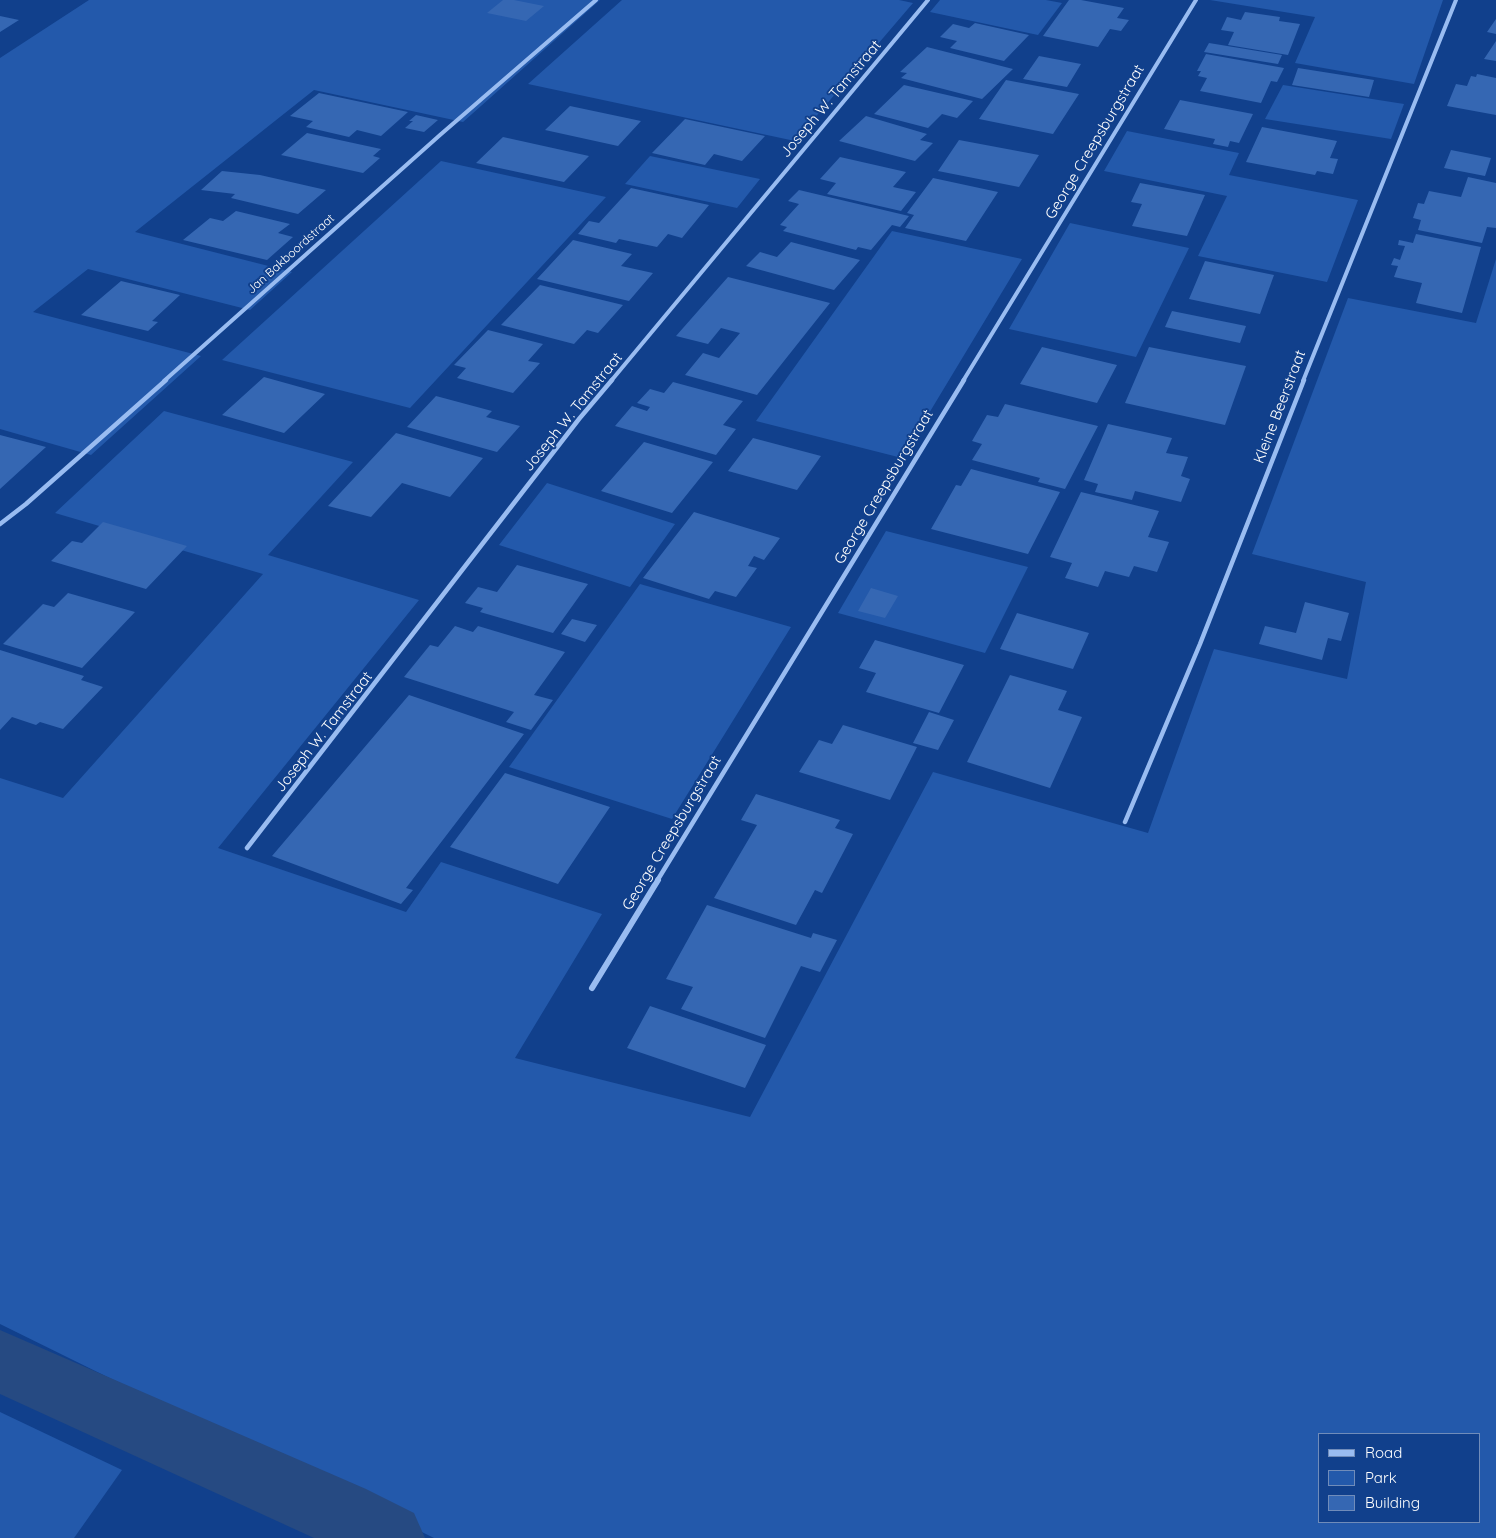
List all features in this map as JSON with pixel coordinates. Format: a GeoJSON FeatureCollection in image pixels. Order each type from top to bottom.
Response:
{"type":"FeatureCollection","features":[{"type":"Feature","properties":{"kind":"street","name":"Jan Bakboordstraat"},"geometry":{"type":"LineString","coordinates":[[0,524],[26,504],[432,141],[596,0]]}},
{"type":"Feature","properties":{"kind":"street","name":"Joseph W. Tamstraat"},"geometry":{"type":"LineString","coordinates":[[248,848],[579,420],[928,0]]}},
{"type":"Feature","properties":{"kind":"street","name":"George Creepsburgstraat"},"geometry":{"type":"LineString","coordinates":[[592,988],[1196,0]]}},
{"type":"Feature","properties":{"kind":"street","name":"Kleine Beerstraat"},"geometry":{"type":"LineString","coordinates":[[1125,822],[1200,644],[1338,289],[1456,0]]}},
{"type":"Feature","properties":{"kind":"green space"},"geometry":{"type":"Polygon","coordinates":[[[89,0],[600,0],[463,122],[314,90],[135,232],[292,272],[250,310],[88,269],[33,312],[201,356],[91,455],[0,429],[0,58],[89,0]]]}},
{"type":"Feature","properties":{"kind":"green space"},"geometry":{"type":"Polygon","coordinates":[[[622,0],[899,0],[913,3],[795,141],[528,84],[622,0]]]}},
{"type":"Feature","properties":{"kind":"green space"},"geometry":{"type":"Polygon","coordinates":[[[940,0],[1046,0],[1062,3],[1038,35],[930,12],[940,0]]]}},
{"type":"Feature","properties":{"kind":"green space"},"geometry":{"type":"Polygon","coordinates":[[[1210,0],[1443,0],[1414,84],[1295,63],[1315,17],[1210,0]]]}},
{"type":"Feature","properties":{"kind":"green space"},"geometry":{"type":"Polygon","coordinates":[[[1283,85],[1404,104],[1391,139],[1265,119],[1283,85]]]}},
{"type":"Feature","properties":{"kind":"green space"},"geometry":{"type":"Polygon","coordinates":[[[1127,131],[1239,153],[1229,175],[1358,200],[1327,282],[1198,256],[1227,196],[1104,171],[1127,131]]]}},
{"type":"Feature","properties":{"kind":"green space"},"geometry":{"type":"Polygon","coordinates":[[[650,156],[760,179],[737,208],[625,184],[650,156]]]}},
{"type":"Feature","properties":{"kind":"green space"},"geometry":{"type":"Polygon","coordinates":[[[441,161],[606,197],[410,408],[222,360],[441,161]]]}},
{"type":"Feature","properties":{"kind":"green space"},"geometry":{"type":"Polygon","coordinates":[[[1070,223],[1189,248],[1136,357],[1009,329],[1070,223]]]}},
{"type":"Feature","properties":{"kind":"green space"},"geometry":{"type":"Polygon","coordinates":[[[892,231],[1022,259],[902,458],[756,421],[892,231]]]}},
{"type":"Feature","properties":{"kind":"green space"},"geometry":{"type":"Polygon","coordinates":[[[1496,259],[1496,1538],[434,1538],[0,1324],[0,778],[63,798],[263,574],[55,513],[164,411],[353,462],[268,555],[419,600],[218,848],[406,912],[441,862],[602,914],[515,1058],[750,1117],[933,772],[1148,833],[1214,649],[1347,679],[1366,582],[1252,554],[1348,298],[1476,323],[1496,259]]]}},
{"type":"Feature","properties":{"kind":"green space"},"geometry":{"type":"Polygon","coordinates":[[[547,483],[675,524],[630,587],[499,545],[547,483]]]}},
{"type":"Feature","properties":{"kind":"green space"},"geometry":{"type":"Polygon","coordinates":[[[886,531],[1028,567],[985,653],[838,613],[886,531]]]}},
{"type":"Feature","properties":{"kind":"green space"},"geometry":{"type":"Polygon","coordinates":[[[640,584],[791,627],[672,819],[509,767],[640,584]]]}},
{"type":"Feature","properties":{"kind":"green space"},"geometry":{"type":"Polygon","coordinates":[[[0,1412],[122,1470],[74,1538],[0,1538],[0,1412]]]}},
{"type":"Feature","properties":{"kind":"building"},"geometry":{"type":"Polygon","coordinates":[[[503,0],[514,0],[544,6],[526,21],[487,13],[503,0]]]}},
{"type":"Feature","properties":{"kind":"building"},"geometry":{"type":"Polygon","coordinates":[[[1069,0],[1081,0],[1124,8],[1117,18],[1129,20],[1121,31],[1110,29],[1098,47],[1043,36],[1069,0]]]}},
{"type":"Feature","properties":{"kind":"building"},"geometry":{"type":"Polygon","coordinates":[[[1245,12],[1280,17],[1279,21],[1300,24],[1288,55],[1228,45],[1234,32],[1221,30],[1227,17],[1241,20],[1245,12]]]}},
{"type":"Feature","properties":{"kind":"building"},"geometry":{"type":"Polygon","coordinates":[[[0,16],[19,20],[0,32],[0,16]]]}},
{"type":"Feature","properties":{"kind":"building"},"geometry":{"type":"Polygon","coordinates":[[[1496,19],[1496,34],[1487,32],[1496,19]]]}},
{"type":"Feature","properties":{"kind":"building"},"geometry":{"type":"Polygon","coordinates":[[[975,23],[1029,35],[1004,61],[950,48],[957,41],[940,37],[953,24],[969,28],[975,23]]]}},
{"type":"Feature","properties":{"kind":"building"},"geometry":{"type":"Polygon","coordinates":[[[1496,41],[1496,61],[1484,59],[1496,41]]]}},
{"type":"Feature","properties":{"kind":"building"},"geometry":{"type":"Polygon","coordinates":[[[1209,43],[1282,55],[1278,64],[1204,52],[1209,43]]]}},
{"type":"Feature","properties":{"kind":"building"},"geometry":{"type":"Polygon","coordinates":[[[927,47],[1013,69],[982,99],[901,78],[907,73],[900,72],[927,47]]]}},
{"type":"Feature","properties":{"kind":"building"},"geometry":{"type":"Polygon","coordinates":[[[1206,54],[1284,68],[1277,82],[1271,81],[1261,103],[1200,91],[1207,78],[1198,76],[1201,71],[1197,71],[1206,54]]]}},
{"type":"Feature","properties":{"kind":"building"},"geometry":{"type":"Polygon","coordinates":[[[1039,56],[1081,64],[1067,87],[1023,79],[1039,56]]]}},
{"type":"Feature","properties":{"kind":"building"},"geometry":{"type":"Polygon","coordinates":[[[1298,68],[1374,80],[1369,97],[1292,85],[1298,68]]]}},
{"type":"Feature","properties":{"kind":"building"},"geometry":{"type":"Polygon","coordinates":[[[1477,74],[1496,78],[1496,115],[1447,106],[1456,84],[1467,86],[1471,76],[1476,77],[1477,74]]]}},
{"type":"Feature","properties":{"kind":"building"},"geometry":{"type":"Polygon","coordinates":[[[1006,80],[1079,94],[1053,134],[979,119],[1006,80]]]}},
{"type":"Feature","properties":{"kind":"building"},"geometry":{"type":"Polygon","coordinates":[[[904,85],[973,101],[957,118],[942,114],[928,128],[874,114],[904,85]]]}},
{"type":"Feature","properties":{"kind":"building"},"geometry":{"type":"Polygon","coordinates":[[[319,93],[408,112],[381,136],[357,130],[349,137],[306,127],[313,121],[290,116],[319,93]]]}},
{"type":"Feature","properties":{"kind":"building"},"geometry":{"type":"Polygon","coordinates":[[[1180,100],[1253,114],[1239,143],[1230,141],[1228,147],[1213,144],[1215,139],[1164,129],[1180,100]]]}},
{"type":"Feature","properties":{"kind":"building"},"geometry":{"type":"Polygon","coordinates":[[[570,106],[641,121],[618,146],[545,130],[570,106]]]}},
{"type":"Feature","properties":{"kind":"building"},"geometry":{"type":"Polygon","coordinates":[[[416,115],[438,120],[424,132],[405,128],[413,121],[409,121],[416,115]]]}},
{"type":"Feature","properties":{"kind":"building"},"geometry":{"type":"Polygon","coordinates":[[[866,116],[927,134],[920,140],[933,143],[915,161],[839,141],[866,116]]]}},
{"type":"Feature","properties":{"kind":"building"},"geometry":{"type":"Polygon","coordinates":[[[685,119],[765,136],[742,161],[714,154],[705,165],[652,153],[685,119]]]}},
{"type":"Feature","properties":{"kind":"building"},"geometry":{"type":"Polygon","coordinates":[[[1262,127],[1337,141],[1330,158],[1338,159],[1333,174],[1317,171],[1315,175],[1246,162],[1262,127]]]}},
{"type":"Feature","properties":{"kind":"building"},"geometry":{"type":"Polygon","coordinates":[[[307,133],[381,149],[373,156],[380,158],[363,173],[281,155],[307,133]]]}},
{"type":"Feature","properties":{"kind":"building"},"geometry":{"type":"Polygon","coordinates":[[[503,137],[589,156],[564,182],[476,163],[503,137]]]}},
{"type":"Feature","properties":{"kind":"building"},"geometry":{"type":"Polygon","coordinates":[[[959,140],[1039,155],[1019,187],[938,171],[959,140]]]}},
{"type":"Feature","properties":{"kind":"building"},"geometry":{"type":"Polygon","coordinates":[[[1451,150],[1491,158],[1485,176],[1444,168],[1451,150]]]}},
{"type":"Feature","properties":{"kind":"building"},"geometry":{"type":"Polygon","coordinates":[[[840,157],[906,172],[893,187],[916,192],[901,211],[827,194],[836,183],[820,179],[840,157]]]}},
{"type":"Feature","properties":{"kind":"building"},"geometry":{"type":"Polygon","coordinates":[[[222,171],[260,175],[326,190],[298,214],[231,198],[235,194],[201,190],[222,171]]]}},
{"type":"Feature","properties":{"kind":"building"},"geometry":{"type":"Polygon","coordinates":[[[1468,177],[1496,183],[1496,228],[1487,227],[1482,243],[1418,230],[1421,220],[1413,218],[1418,203],[1424,204],[1429,191],[1461,197],[1468,177]]]}},
{"type":"Feature","properties":{"kind":"building"},"geometry":{"type":"Polygon","coordinates":[[[933,178],[998,192],[966,241],[905,228],[914,215],[907,213],[933,178]]]}},
{"type":"Feature","properties":{"kind":"building"},"geometry":{"type":"Polygon","coordinates":[[[1140,183],[1205,195],[1187,236],[1132,226],[1142,204],[1131,202],[1140,183]]]}},
{"type":"Feature","properties":{"kind":"building"},"geometry":{"type":"Polygon","coordinates":[[[631,188],[709,205],[682,238],[668,234],[657,247],[619,239],[616,243],[578,234],[589,221],[599,223],[631,188]]]}},
{"type":"Feature","properties":{"kind":"building"},"geometry":{"type":"Polygon","coordinates":[[[799,190],[909,216],[900,227],[892,225],[871,250],[858,247],[856,250],[783,231],[787,227],[780,225],[799,204],[788,201],[799,190]]]}},
{"type":"Feature","properties":{"kind":"building"},"geometry":{"type":"Polygon","coordinates":[[[236,211],[290,224],[278,233],[293,237],[267,260],[183,240],[210,218],[223,221],[236,211]]]}},
{"type":"Feature","properties":{"kind":"building"},"geometry":{"type":"Polygon","coordinates":[[[1416,234],[1481,247],[1462,313],[1416,303],[1422,283],[1394,277],[1398,266],[1391,265],[1394,258],[1400,260],[1405,246],[1398,245],[1399,240],[1413,243],[1416,234]]]}},
{"type":"Feature","properties":{"kind":"building"},"geometry":{"type":"Polygon","coordinates":[[[573,240],[632,254],[621,266],[653,273],[629,301],[537,279],[573,240]]]}},
{"type":"Feature","properties":{"kind":"building"},"geometry":{"type":"Polygon","coordinates":[[[791,242],[860,260],[834,290],[746,266],[760,252],[777,257],[791,242]]]}},
{"type":"Feature","properties":{"kind":"building"},"geometry":{"type":"Polygon","coordinates":[[[1205,261],[1274,275],[1260,314],[1189,299],[1205,261]]]}},
{"type":"Feature","properties":{"kind":"building"},"geometry":{"type":"Polygon","coordinates":[[[728,277],[830,303],[757,395],[685,375],[703,353],[719,358],[740,333],[721,328],[708,344],[676,336],[728,277]]]}},
{"type":"Feature","properties":{"kind":"building"},"geometry":{"type":"Polygon","coordinates":[[[121,281],[180,295],[152,321],[158,322],[148,331],[81,315],[121,281]]]}},
{"type":"Feature","properties":{"kind":"building"},"geometry":{"type":"Polygon","coordinates":[[[540,285],[623,305],[598,333],[587,330],[574,344],[501,325],[540,285]]]}},
{"type":"Feature","properties":{"kind":"building"},"geometry":{"type":"Polygon","coordinates":[[[1172,311],[1246,326],[1240,343],[1165,327],[1172,311]]]}},
{"type":"Feature","properties":{"kind":"building"},"geometry":{"type":"Polygon","coordinates":[[[488,330],[543,344],[528,361],[540,363],[513,393],[457,378],[466,368],[454,365],[488,330]]]}},
{"type":"Feature","properties":{"kind":"building"},"geometry":{"type":"Polygon","coordinates":[[[1042,347],[1117,365],[1097,403],[1020,384],[1042,347]]]}},
{"type":"Feature","properties":{"kind":"building"},"geometry":{"type":"Polygon","coordinates":[[[1149,347],[1246,366],[1225,425],[1125,403],[1149,347]]]}},
{"type":"Feature","properties":{"kind":"building"},"geometry":{"type":"Polygon","coordinates":[[[264,377],[325,394],[284,433],[222,415],[264,377]]]}},
{"type":"Feature","properties":{"kind":"building"},"geometry":{"type":"Polygon","coordinates":[[[673,382],[743,401],[723,425],[736,429],[716,455],[615,426],[632,406],[647,411],[650,407],[637,403],[650,389],[664,393],[673,382]]]}},
{"type":"Feature","properties":{"kind":"building"},"geometry":{"type":"Polygon","coordinates":[[[436,396],[492,411],[486,417],[520,426],[497,452],[407,427],[436,396]]]}},
{"type":"Feature","properties":{"kind":"building"},"geometry":{"type":"Polygon","coordinates":[[[1005,404],[1098,426],[1065,489],[1038,482],[1040,478],[972,460],[982,444],[972,441],[987,415],[998,417],[1005,404]]]}},
{"type":"Feature","properties":{"kind":"building"},"geometry":{"type":"Polygon","coordinates":[[[1108,424],[1172,438],[1166,453],[1188,457],[1181,476],[1190,479],[1181,502],[1135,491],[1132,500],[1095,492],[1098,484],[1084,480],[1108,424]]]}},
{"type":"Feature","properties":{"kind":"building"},"geometry":{"type":"Polygon","coordinates":[[[396,433],[483,458],[450,497],[402,483],[371,517],[328,506],[396,433]]]}},
{"type":"Feature","properties":{"kind":"building"},"geometry":{"type":"Polygon","coordinates":[[[0,435],[46,447],[0,489],[0,435]]]}},
{"type":"Feature","properties":{"kind":"building"},"geometry":{"type":"Polygon","coordinates":[[[753,438],[821,456],[797,490],[728,471],[753,438]]]}},
{"type":"Feature","properties":{"kind":"building"},"geometry":{"type":"Polygon","coordinates":[[[644,442],[713,462],[672,513],[601,491],[644,442]]]}},
{"type":"Feature","properties":{"kind":"building"},"geometry":{"type":"Polygon","coordinates":[[[971,469],[1060,492],[1028,554],[931,529],[956,485],[961,486],[971,469]]]}},
{"type":"Feature","properties":{"kind":"building"},"geometry":{"type":"Polygon","coordinates":[[[1081,492],[1159,511],[1148,537],[1169,542],[1157,572],[1134,566],[1129,577],[1105,571],[1098,587],[1065,578],[1072,563],[1050,557],[1081,492]]]}},
{"type":"Feature","properties":{"kind":"building"},"geometry":{"type":"Polygon","coordinates":[[[694,512],[780,538],[764,560],[754,556],[748,566],[757,568],[736,597],[715,591],[709,599],[643,578],[694,512]]]}},
{"type":"Feature","properties":{"kind":"building"},"geometry":{"type":"Polygon","coordinates":[[[103,522],[187,546],[146,589],[51,561],[72,541],[82,543],[103,522]]]}},
{"type":"Feature","properties":{"kind":"building"},"geometry":{"type":"Polygon","coordinates":[[[517,565],[588,584],[553,633],[480,612],[483,608],[465,603],[478,587],[497,592],[517,565]]]}},
{"type":"Feature","properties":{"kind":"building"},"geometry":{"type":"Polygon","coordinates":[[[871,588],[898,596],[885,618],[858,611],[871,588]]]}},
{"type":"Feature","properties":{"kind":"building"},"geometry":{"type":"Polygon","coordinates":[[[68,593],[135,612],[82,668],[3,644],[43,604],[54,607],[68,593]]]}},
{"type":"Feature","properties":{"kind":"building"},"geometry":{"type":"Polygon","coordinates":[[[1305,602],[1349,613],[1341,641],[1328,638],[1322,660],[1259,644],[1265,626],[1296,633],[1305,602]]]}},
{"type":"Feature","properties":{"kind":"building"},"geometry":{"type":"Polygon","coordinates":[[[1017,613],[1089,633],[1073,669],[1000,649],[1017,613]]]}},
{"type":"Feature","properties":{"kind":"building"},"geometry":{"type":"Polygon","coordinates":[[[572,619],[597,625],[585,642],[561,634],[572,619]]]}},
{"type":"Feature","properties":{"kind":"building"},"geometry":{"type":"Polygon","coordinates":[[[455,626],[473,632],[478,626],[565,652],[534,695],[553,700],[531,730],[506,722],[514,712],[404,677],[430,645],[438,647],[455,626]]]}},
{"type":"Feature","properties":{"kind":"building"},"geometry":{"type":"Polygon","coordinates":[[[875,640],[964,665],[939,713],[866,692],[876,673],[859,668],[875,640]]]}},
{"type":"Feature","properties":{"kind":"building"},"geometry":{"type":"Polygon","coordinates":[[[0,650],[84,676],[81,680],[103,687],[63,729],[40,722],[36,725],[12,717],[0,730],[0,650]]]}},
{"type":"Feature","properties":{"kind":"building"},"geometry":{"type":"Polygon","coordinates":[[[1010,675],[1067,691],[1058,710],[1082,717],[1050,788],[967,762],[1010,675]]]}},
{"type":"Feature","properties":{"kind":"building"},"geometry":{"type":"Polygon","coordinates":[[[409,695],[524,734],[406,888],[413,890],[401,904],[272,856],[409,695]]]}},
{"type":"Feature","properties":{"kind":"building"},"geometry":{"type":"Polygon","coordinates":[[[929,712],[954,720],[938,750],[913,743],[929,712]]]}},
{"type":"Feature","properties":{"kind":"building"},"geometry":{"type":"Polygon","coordinates":[[[843,725],[917,747],[890,800],[799,772],[819,740],[832,744],[843,725]]]}},
{"type":"Feature","properties":{"kind":"building"},"geometry":{"type":"Polygon","coordinates":[[[505,773],[610,807],[558,884],[450,847],[505,773]]]}},
{"type":"Feature","properties":{"kind":"building"},"geometry":{"type":"Polygon","coordinates":[[[756,794],[840,820],[835,828],[853,834],[822,893],[815,890],[796,925],[714,898],[757,825],[741,820],[756,794]]]}},
{"type":"Feature","properties":{"kind":"building"},"geometry":{"type":"Polygon","coordinates":[[[707,905],[811,938],[813,933],[837,940],[820,972],[801,966],[765,1038],[681,1009],[693,987],[666,979],[707,905]]]}},
{"type":"Feature","properties":{"kind":"building"},"geometry":{"type":"Polygon","coordinates":[[[650,1006],[766,1045],[745,1088],[627,1048],[650,1006]]]}},
{"type":"Feature","properties":{"kind":"waterway"},"geometry":{"type":"LineString","coordinates":[[0,1361],[341,1514],[389,1538]]}}]}
